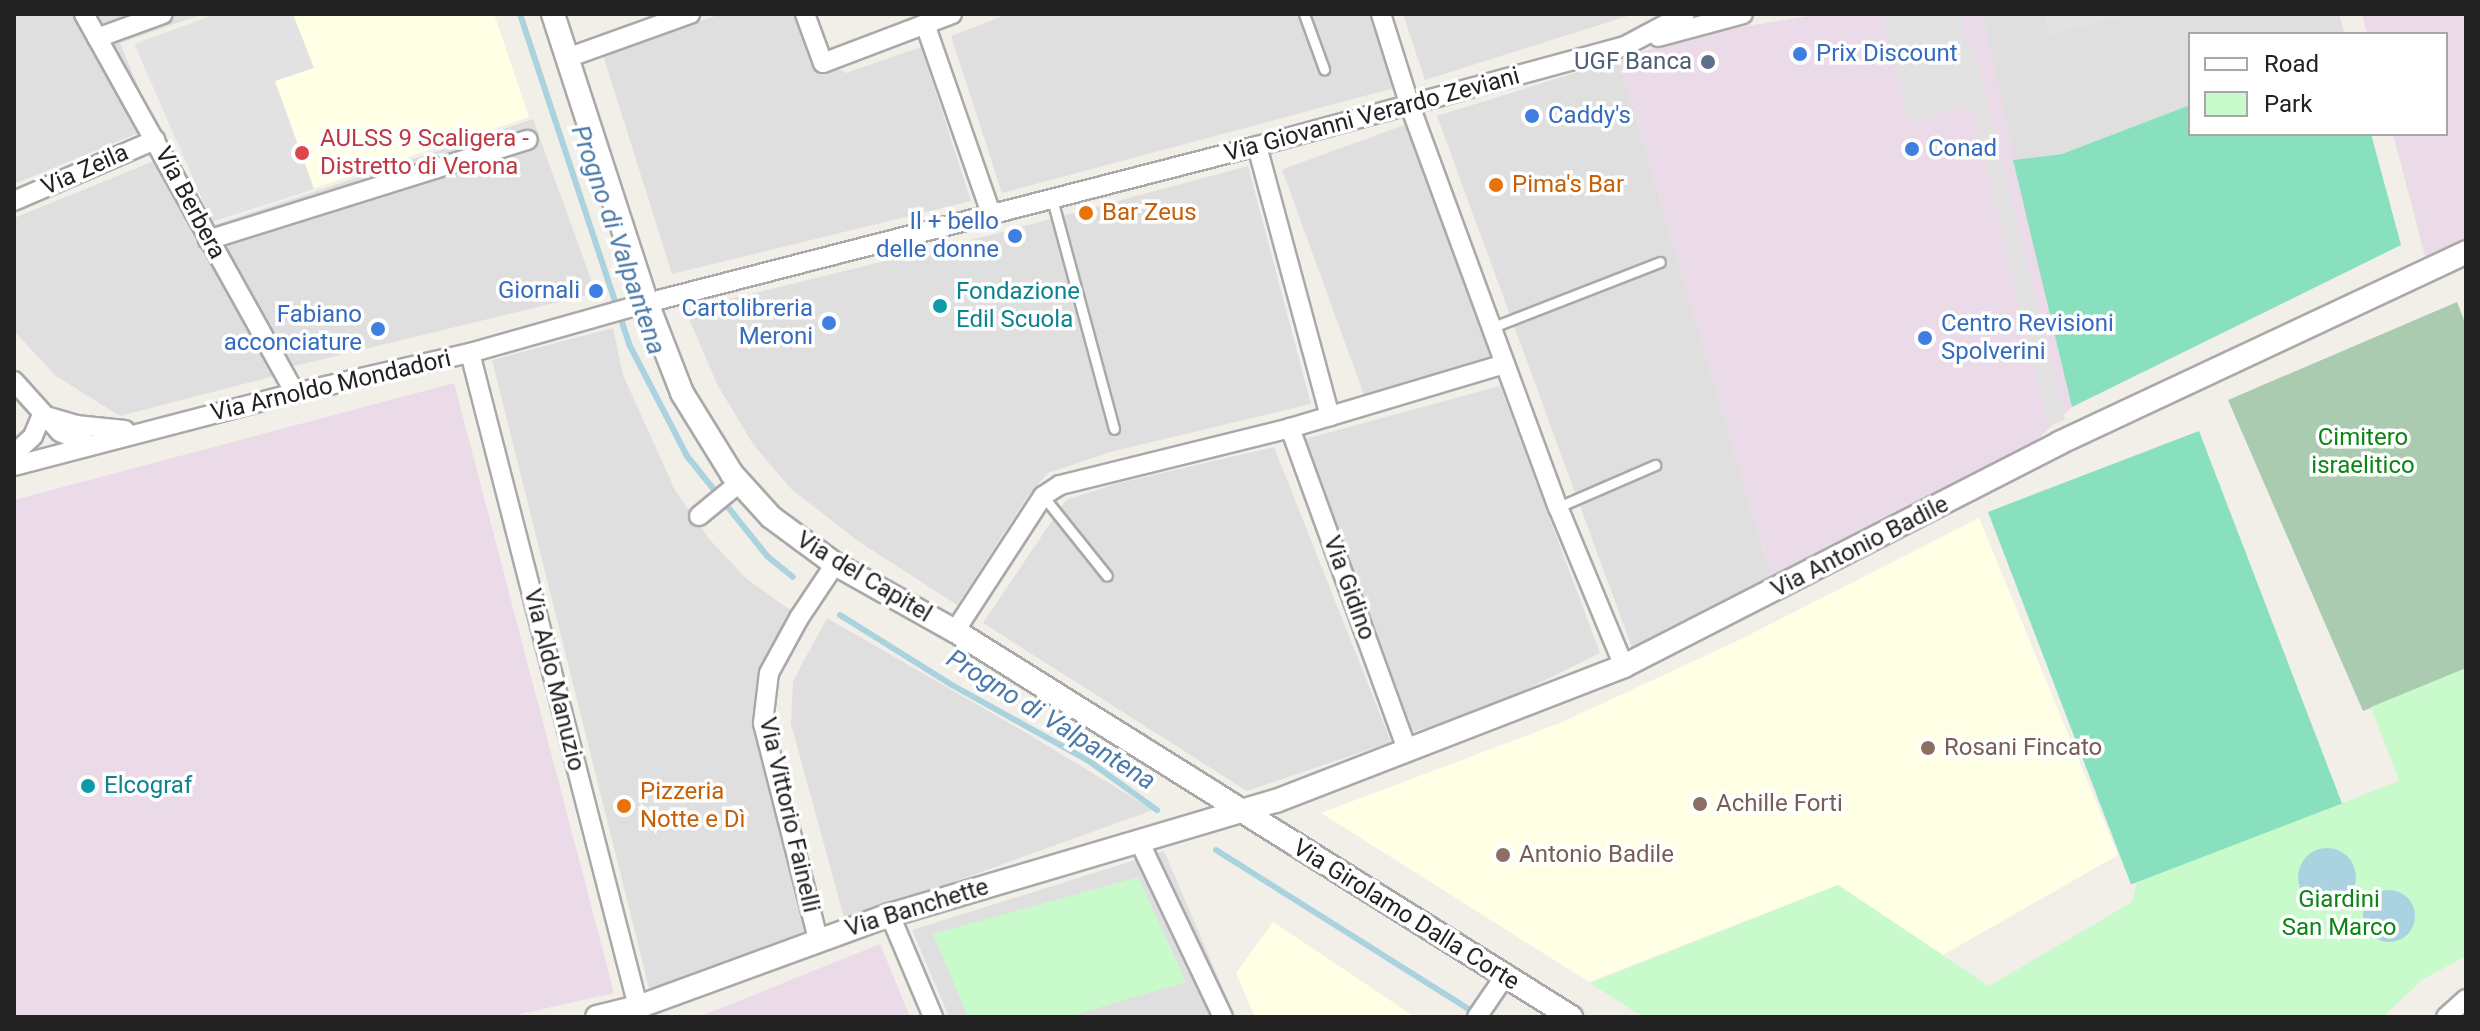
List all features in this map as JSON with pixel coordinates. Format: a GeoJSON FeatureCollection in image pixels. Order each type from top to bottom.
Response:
{"type":"FeatureCollection","features":[{"type":"Feature","properties":{"kind":"street","name":"Via Berbera"},"geometry":{"type":"LineString","coordinates":[[84,14],[295,393]]}},
{"type":"Feature","properties":{"kind":"street"},"geometry":{"type":"LineString","coordinates":[[97,38],[163,14]]}},
{"type":"Feature","properties":{"kind":"street","name":"Via del Capitel"},"geometry":{"type":"LineString","coordinates":[[553,14],[640,304],[732,489],[835,564],[955,631],[1242,812]]}},
{"type":"Feature","properties":{"kind":"street"},"geometry":{"type":"LineString","coordinates":[[567,58],[690,14]]}},
{"type":"Feature","properties":{"kind":"street"},"geometry":{"type":"LineString","coordinates":[[805,14],[823,63],[952,14]]}},
{"type":"Feature","properties":{"kind":"street"},"geometry":{"type":"LineString","coordinates":[[1381,14],[1409,103],[1558,507],[1624,666]]}},
{"type":"Feature","properties":{"kind":"street","name":"Via Giovanni Verardo Zeviani"},"geometry":{"type":"LineString","coordinates":[[640,304],[1257,146],[1625,46],[1685,14]]}},
{"type":"Feature","properties":{"kind":"street"},"geometry":{"type":"LineString","coordinates":[[1625,46],[1743,14]]}},
{"type":"Feature","properties":{"kind":"street"},"geometry":{"type":"LineString","coordinates":[[925,24],[991,213]]}},
{"type":"Feature","properties":{"kind":"street","name":"Via Zeila"},"geometry":{"type":"LineString","coordinates":[[14,201],[155,140]]}},
{"type":"Feature","properties":{"kind":"street"},"geometry":{"type":"LineString","coordinates":[[208,240],[528,140]]}},
{"type":"Feature","properties":{"kind":"street"},"geometry":{"type":"LineString","coordinates":[[1257,146],[1330,416]]}},
{"type":"Feature","properties":{"kind":"street","name":"Via Antonio Badile"},"geometry":{"type":"LineString","coordinates":[[1242,812],[1624,666],[2059,443],[2466,252]]}},
{"type":"Feature","properties":{"kind":"street","name":"Via Arnoldo Mondadori"},"geometry":{"type":"LineString","coordinates":[[14,466],[295,393],[470,353],[640,304]]}},
{"type":"Feature","properties":{"kind":"street","name":"Via Aldo Manuzio"},"geometry":{"type":"LineString","coordinates":[[470,353],[638,1007]]}},
{"type":"Feature","properties":{"kind":"street"},"geometry":{"type":"LineString","coordinates":[[955,631],[1043,496],[1060,485],[1290,428],[1505,364]]}},
{"type":"Feature","properties":{"kind":"street"},"geometry":{"type":"LineString","coordinates":[[14,381],[42,415],[66,437],[92,445]]}},
{"type":"Feature","properties":{"kind":"street"},"geometry":{"type":"LineString","coordinates":[[42,415],[102,429],[156,428]]}},
{"type":"Feature","properties":{"kind":"street"},"geometry":{"type":"LineString","coordinates":[[14,454],[33,436],[42,415]]}},
{"type":"Feature","properties":{"kind":"street","name":"Via Gidino"},"geometry":{"type":"LineString","coordinates":[[1290,428],[1407,749]]}},
{"type":"Feature","properties":{"kind":"street"},"geometry":{"type":"LineString","coordinates":[[699,516],[732,489]]}},
{"type":"Feature","properties":{"kind":"street","name":"Via Vittorio Fainelli"},"geometry":{"type":"LineString","coordinates":[[818,939],[763,723],[769,673],[799,618],[835,564]]}},
{"type":"Feature","properties":{"kind":"street","name":"Via Banchette"},"geometry":{"type":"LineString","coordinates":[[597,1017],[638,1007],[890,915],[1242,812]]}},
{"type":"Feature","properties":{"kind":"street","name":"Via Girolamo Dalla Corte"},"geometry":{"type":"LineString","coordinates":[[1242,812],[1571,1017]]}},
{"type":"Feature","properties":{"kind":"street"},"geometry":{"type":"LineString","coordinates":[[1139,841],[1223,1017]]}},
{"type":"Feature","properties":{"kind":"street"},"geometry":{"type":"LineString","coordinates":[[890,915],[933,1017]]}},
{"type":"Feature","properties":{"kind":"street"},"geometry":{"type":"LineString","coordinates":[[1480,1013],[1505,976]]}},
{"type":"Feature","properties":{"kind":"street"},"geometry":{"type":"LineString","coordinates":[[2446,1017],[2466,999]]}},
{"type":"Feature","properties":{"kind":"lane"},"geometry":{"type":"LineString","coordinates":[[1304,14],[1324,69]]}},
{"type":"Feature","properties":{"kind":"lane"},"geometry":{"type":"LineString","coordinates":[[1052,199],[1114,429]]}},
{"type":"Feature","properties":{"kind":"lane"},"geometry":{"type":"LineString","coordinates":[[1493,327],[1660,262]]}},
{"type":"Feature","properties":{"kind":"lane"},"geometry":{"type":"LineString","coordinates":[[1558,507],[1655,465]]}},
{"type":"Feature","properties":{"kind":"lane"},"geometry":{"type":"LineString","coordinates":[[1043,496],[1107,576]]}},
{"type":"Feature","properties":{"kind":"shaded area"},"geometry":{"type":"Polygon","coordinates":[[[14,14],[203,14],[120,43],[155,126],[14,184],[14,14]]]}},
{"type":"Feature","properties":{"kind":"shaded area","name":"AULSS 9 Scaligera - Distretto di Verona"},"geometry":{"type":"Polygon","coordinates":[[[216,14],[494,14],[529,117],[212,222],[134,44],[216,14]]]}},
{"type":"Feature","properties":{"kind":"shaded area"},"geometry":{"type":"Polygon","coordinates":[[[216,14],[293,14],[314,68],[275,81],[314,189],[212,222],[134,44],[216,14]]]}},
{"type":"Feature","properties":{"kind":"shaded area"},"geometry":{"type":"Polygon","coordinates":[[[721,14],[802,14],[823,61],[846,73],[921,47],[971,201],[672,274],[603,55],[721,14]]]}},
{"type":"Feature","properties":{"kind":"shaded area"},"geometry":{"type":"Polygon","coordinates":[[[1008,14],[1369,14],[1394,88],[1002,193],[951,36],[1008,14]]]}},
{"type":"Feature","properties":{"kind":"shaded area"},"geometry":{"type":"Polygon","coordinates":[[[1403,14],[1634,14],[1425,80],[1403,14]]]}},
{"type":"Feature","properties":{"kind":"shaded area"},"geometry":{"type":"Polygon","coordinates":[[[1821,14],[1982,14],[2072,407],[1984,490],[1777,596],[1619,59],[1698,34],[1821,14]]]}},
{"type":"Feature","properties":{"kind":"shaded area"},"geometry":{"type":"Polygon","coordinates":[[[1883,14],[1961,14],[1970,51],[1975,50],[2065,420],[2048,425],[1972,106],[1909,121],[1883,14]]]}},
{"type":"Feature","properties":{"kind":"shaded area"},"geometry":{"type":"Polygon","coordinates":[[[1982,14],[2339,14],[2344,32],[2188,32],[2188,106],[2062,154],[2013,160],[1982,14]]]}},
{"type":"Feature","properties":{"kind":"shaded area"},"geometry":{"type":"Polygon","coordinates":[[[2044,14],[2118,14],[2119,17],[2050,35],[2044,14]]]}},
{"type":"Feature","properties":{"kind":"shaded area"},"geometry":{"type":"Polygon","coordinates":[[[2362,14],[2466,14],[2466,243],[2426,260],[2394,136],[2448,136],[2448,32],[2366,32],[2362,14]]]}},
{"type":"Feature","properties":{"kind":"shaded area"},"geometry":{"type":"Polygon","coordinates":[[[1619,59],[1777,596],[1635,656],[1437,116],[1619,59]]]}},
{"type":"Feature","properties":{"kind":"shaded area"},"geometry":{"type":"Polygon","coordinates":[[[533,119],[596,293],[282,369],[214,225],[533,119]]]}},
{"type":"Feature","properties":{"kind":"shaded area"},"geometry":{"type":"Polygon","coordinates":[[[1407,124],[1491,355],[1366,401],[1282,169],[1407,124]]]}},
{"type":"Feature","properties":{"kind":"shaded area"},"geometry":{"type":"Polygon","coordinates":[[[154,161],[274,376],[120,416],[56,376],[14,331],[14,218],[154,161]]]}},
{"type":"Feature","properties":{"kind":"shaded area"},"geometry":{"type":"Polygon","coordinates":[[[1248,166],[1311,404],[1110,452],[1048,473],[1027,497],[957,605],[858,541],[791,489],[753,444],[718,386],[685,310],[987,236],[1248,166]]]}},
{"type":"Feature","properties":{"kind":"shaded area"},"geometry":{"type":"Polygon","coordinates":[[[613,328],[623,375],[675,490],[709,539],[747,579],[793,612],[762,673],[758,699],[815,932],[650,992],[492,360],[613,328]]]}},
{"type":"Feature","properties":{"kind":"shaded area"},"geometry":{"type":"Polygon","coordinates":[[[454,383],[614,993],[507,1017],[14,1017],[14,500],[454,383]]]}},
{"type":"Feature","properties":{"kind":"shaded area"},"geometry":{"type":"Polygon","coordinates":[[[1500,386],[1600,653],[1478,713],[1413,732],[1305,439],[1500,386]]]}},
{"type":"Feature","properties":{"kind":"shaded area"},"geometry":{"type":"Polygon","coordinates":[[[1274,447],[1391,742],[1247,791],[983,623],[1066,500],[1119,483],[1274,447]]]}},
{"type":"Feature","properties":{"kind":"shaded area"},"geometry":{"type":"Polygon","coordinates":[[[1979,518],[2118,855],[1943,955],[1838,885],[1589,982],[1321,813],[1560,723],[1737,641],[1979,518]]]}},
{"type":"Feature","properties":{"kind":"shaded area"},"geometry":{"type":"Polygon","coordinates":[[[827,618],[1153,810],[845,921],[791,724],[793,681],[827,618]]]}},
{"type":"Feature","properties":{"kind":"shaded area"},"geometry":{"type":"Polygon","coordinates":[[[1164,851],[1235,1017],[949,1017],[912,930],[1164,851]]]}},
{"type":"Feature","properties":{"kind":"shaded area"},"geometry":{"type":"Polygon","coordinates":[[[1273,922],[1415,1017],[1255,1017],[1236,973],[1273,922]]]}},
{"type":"Feature","properties":{"kind":"shaded area"},"geometry":{"type":"Polygon","coordinates":[[[880,944],[910,1017],[699,1017],[880,944]]]}},
{"type":"Feature","properties":{"kind":"green space"},"geometry":{"type":"Polygon","coordinates":[[[2188,106],[2188,136],[2372,136],[2401,245],[2072,407],[2013,160],[2062,154],[2188,106]]]}},
{"type":"Feature","properties":{"kind":"green space","name":"Cimitero israelitico"},"geometry":{"type":"Polygon","coordinates":[[[2457,302],[2466,325],[2466,669],[2363,711],[2228,400],[2457,302]]]}},
{"type":"Feature","properties":{"kind":"green space"},"geometry":{"type":"Polygon","coordinates":[[[2199,431],[2342,803],[2131,884],[1988,512],[2199,431]]]}},
{"type":"Feature","properties":{"kind":"green space","name":"Giardini San Marco"},"geometry":{"type":"Polygon","coordinates":[[[2466,668],[2466,956],[2422,980],[2383,1017],[1643,1017],[1590,983],[1838,885],[1989,986],[2132,902],[2137,882],[2399,781],[2371,707],[2466,668]]]}},
{"type":"Feature","properties":{"kind":"green space"},"geometry":{"type":"Polygon","coordinates":[[[1138,877],[1186,982],[1067,1017],[968,1017],[933,934],[1138,877]]]}},
{"type":"Feature","properties":{"kind":"water"},"geometry":{"type":"Polygon","coordinates":[[[2327,848],[2338,850],[2347,857],[2354,866],[2354,888],[2347,897],[2338,904],[2327,906],[2316,904],[2307,897],[2300,888],[2298,877],[2300,866],[2307,857],[2316,850],[2327,848]]]}},
{"type":"Feature","properties":{"kind":"water"},"geometry":{"type":"Polygon","coordinates":[[[2389,890],[2408,897],[2415,916],[2408,935],[2389,942],[2370,935],[2363,916],[2370,897],[2389,890]]]}},
{"type":"Feature","properties":{"kind":"waterway","name":"Progno di Valpantena"},"geometry":{"type":"LineString","coordinates":[[520,14],[630,346],[687,456],[767,556],[793,577]]}},
{"type":"Feature","properties":{"kind":"waterway","name":"Progno di Valpantena"},"geometry":{"type":"LineString","coordinates":[[840,615],[952,685],[1089,761],[1157,810]]}},
{"type":"Feature","properties":{"kind":"waterway","name":"Progno di Valpantena"},"geometry":{"type":"LineString","coordinates":[[1216,850],[1475,1013]]}},
{"type":"Feature","properties":{"kind":"place","name":"Prix Discount"},"geometry":{"type":"Point","coordinates":[1800,54]}},
{"type":"Feature","properties":{"kind":"place","name":"UGF Banca"},"geometry":{"type":"Point","coordinates":[1708,62]}},
{"type":"Feature","properties":{"kind":"place","name":"Caddy's"},"geometry":{"type":"Point","coordinates":[1532,116]}},
{"type":"Feature","properties":{"kind":"place","name":"Conad"},"geometry":{"type":"Point","coordinates":[1912,149]}},
{"type":"Feature","properties":{"kind":"place","name":"AULSS 9 Scaligera - Distretto di Verona"},"geometry":{"type":"Point","coordinates":[302,153]}},
{"type":"Feature","properties":{"kind":"place","name":"Pima's Bar"},"geometry":{"type":"Point","coordinates":[1496,185]}},
{"type":"Feature","properties":{"kind":"place","name":"Bar Zeus"},"geometry":{"type":"Point","coordinates":[1086,213]}},
{"type":"Feature","properties":{"kind":"place","name":"Il + bello delle donne"},"geometry":{"type":"Point","coordinates":[1015,236]}},
{"type":"Feature","properties":{"kind":"place","name":"Giornali"},"geometry":{"type":"Point","coordinates":[596,291]}},
{"type":"Feature","properties":{"kind":"place","name":"Fondazione Edil Scuola"},"geometry":{"type":"Point","coordinates":[940,306]}},
{"type":"Feature","properties":{"kind":"place","name":"Cartolibreria Meroni"},"geometry":{"type":"Point","coordinates":[829,323]}},
{"type":"Feature","properties":{"kind":"place","name":"Fabiano acconciature"},"geometry":{"type":"Point","coordinates":[378,329]}},
{"type":"Feature","properties":{"kind":"place","name":"Centro Revisioni Spolverini"},"geometry":{"type":"Point","coordinates":[1925,338]}},
{"type":"Feature","properties":{"kind":"place","name":"Rosani Fincato"},"geometry":{"type":"Point","coordinates":[1928,748]}},
{"type":"Feature","properties":{"kind":"place","name":"Elcograf"},"geometry":{"type":"Point","coordinates":[88,786]}},
{"type":"Feature","properties":{"kind":"place","name":"Achille Forti"},"geometry":{"type":"Point","coordinates":[1700,804]}},
{"type":"Feature","properties":{"kind":"place","name":"Pizzeria Notte e Dì"},"geometry":{"type":"Point","coordinates":[624,806]}},
{"type":"Feature","properties":{"kind":"place","name":"Antonio Badile"},"geometry":{"type":"Point","coordinates":[1503,855]}}]}
